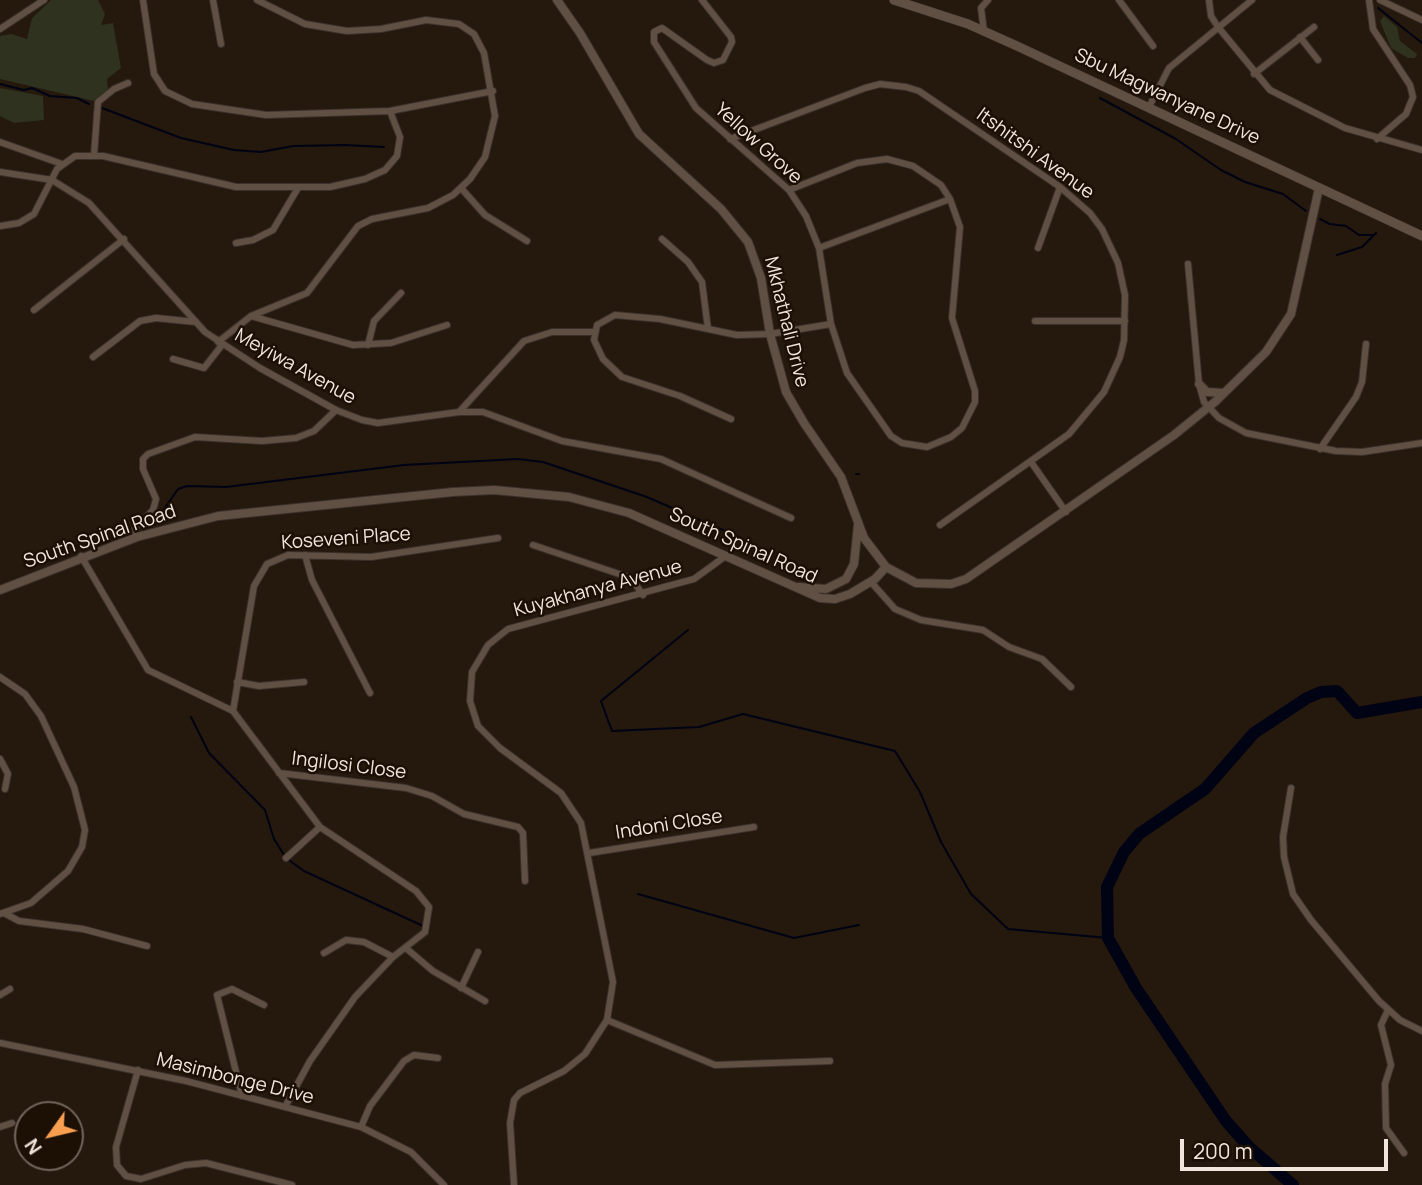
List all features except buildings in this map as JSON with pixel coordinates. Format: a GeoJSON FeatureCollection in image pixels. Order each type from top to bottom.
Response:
{"type":"FeatureCollection","features":[{"type":"Feature","properties":{"kind":"main road","name":"Sbu Magwanyane Drive"},"geometry":{"type":"LineString","coordinates":[[894,0],[984,32],[1422,236]]}},
{"type":"Feature","properties":{"kind":"street"},"geometry":{"type":"LineString","coordinates":[[0,29],[44,0]]}},
{"type":"Feature","properties":{"kind":"street"},"geometry":{"type":"LineString","coordinates":[[143,0],[154,74],[165,91],[180,100],[245,114],[390,111],[493,91]]}},
{"type":"Feature","properties":{"kind":"street"},"geometry":{"type":"LineString","coordinates":[[213,0],[221,44]]}},
{"type":"Feature","properties":{"kind":"street"},"geometry":{"type":"LineString","coordinates":[[173,359],[204,368],[220,343],[251,316],[307,293],[358,226],[445,201],[477,170],[489,144],[495,116],[493,91],[480,42],[460,24],[426,20],[381,29],[347,31],[305,23],[257,0]]}},
{"type":"Feature","properties":{"kind":"street","name":"Mkhathali Drive"},"geometry":{"type":"LineString","coordinates":[[556,0],[580,33],[639,134],[721,209],[748,242],[761,278],[770,334],[786,392],[841,477],[871,552],[886,567]]}},
{"type":"Feature","properties":{"kind":"street","name":"Yellow Grove"},"geometry":{"type":"LineString","coordinates":[[702,0],[731,37],[732,42],[723,60],[714,63],[707,60],[667,30],[658,28],[654,36],[662,55],[696,108],[789,190],[812,228],[819,248],[831,324],[847,373],[891,436],[902,443],[927,447],[951,437],[962,428],[975,402],[975,391],[952,318],[953,280],[961,244],[960,227],[950,199]]}},
{"type":"Feature","properties":{"kind":"street"},"geometry":{"type":"LineString","coordinates":[[984,32],[981,8],[988,0]]}},
{"type":"Feature","properties":{"kind":"street"},"geometry":{"type":"LineString","coordinates":[[1119,0],[1153,46]]}},
{"type":"Feature","properties":{"kind":"street"},"geometry":{"type":"LineString","coordinates":[[1209,0],[1212,16],[1218,27],[1264,86],[1284,99],[1345,128],[1422,150]]}},
{"type":"Feature","properties":{"kind":"street"},"geometry":{"type":"LineString","coordinates":[[1149,107],[1169,68],[1252,0]]}},
{"type":"Feature","properties":{"kind":"street"},"geometry":{"type":"LineString","coordinates":[[1368,0],[1373,29],[1410,85],[1413,97],[1406,114],[1377,139]]}},
{"type":"Feature","properties":{"kind":"street"},"geometry":{"type":"LineString","coordinates":[[1380,0],[1422,20]]}},
{"type":"Feature","properties":{"kind":"street"},"geometry":{"type":"LineString","coordinates":[[1254,74],[1314,27]]}},
{"type":"Feature","properties":{"kind":"street"},"geometry":{"type":"LineString","coordinates":[[1300,37],[1318,60]]}},
{"type":"Feature","properties":{"kind":"street"},"geometry":{"type":"LineString","coordinates":[[94,155],[96,108],[102,98],[128,83]]}},
{"type":"Feature","properties":{"kind":"street","name":"Itshitshi Avenue"},"geometry":{"type":"LineString","coordinates":[[730,139],[865,88],[892,84],[919,91],[1060,187],[1090,213],[1110,245],[1125,295],[1125,321],[1120,357],[1095,407],[1069,434],[940,525]]}},
{"type":"Feature","properties":{"kind":"street"},"geometry":{"type":"LineString","coordinates":[[0,226],[19,223],[34,214],[62,164],[75,156],[94,155],[236,187],[298,188],[346,184],[385,170],[393,163],[400,146],[398,130],[390,111]]}},
{"type":"Feature","properties":{"kind":"street"},"geometry":{"type":"LineString","coordinates":[[0,142],[62,164]]}},
{"type":"Feature","properties":{"kind":"street"},"geometry":{"type":"LineString","coordinates":[[789,190],[857,163],[887,159],[913,166],[928,175],[950,199],[819,248]]}},
{"type":"Feature","properties":{"kind":"street","name":"Meyiwa Avenue"},"geometry":{"type":"LineString","coordinates":[[0,172],[52,180],[89,203],[124,239],[195,322],[220,343],[336,410],[378,423],[459,412],[483,412],[562,441],[661,459],[791,518]]}},
{"type":"Feature","properties":{"kind":"street"},"geometry":{"type":"LineString","coordinates":[[1038,248],[1060,187]]}},
{"type":"Feature","properties":{"kind":"street"},"geometry":{"type":"LineString","coordinates":[[236,243],[253,240],[273,230],[298,188]]}},
{"type":"Feature","properties":{"kind":"street"},"geometry":{"type":"LineString","coordinates":[[461,188],[485,215],[527,241]]}},
{"type":"Feature","properties":{"kind":"street"},"geometry":{"type":"LineString","coordinates":[[886,567],[916,583],[933,585],[966,579],[1066,512],[1224,393],[1265,352],[1291,314],[1319,188]]}},
{"type":"Feature","properties":{"kind":"street"},"geometry":{"type":"LineString","coordinates":[[34,310],[124,239]]}},
{"type":"Feature","properties":{"kind":"street"},"geometry":{"type":"LineString","coordinates":[[662,239],[688,262],[702,282],[708,329]]}},
{"type":"Feature","properties":{"kind":"street"},"geometry":{"type":"LineString","coordinates":[[1188,264],[1199,384],[1208,407],[1231,426],[1246,433],[1320,449],[1362,452],[1422,443],[1422,438]]}},
{"type":"Feature","properties":{"kind":"street"},"geometry":{"type":"LineString","coordinates":[[368,345],[374,321],[401,293]]}},
{"type":"Feature","properties":{"kind":"street"},"geometry":{"type":"LineString","coordinates":[[459,412],[524,341],[552,332],[594,332],[607,318],[625,315],[737,335],[770,334],[831,324]]}},
{"type":"Feature","properties":{"kind":"street"},"geometry":{"type":"LineString","coordinates":[[251,316],[342,343],[368,345],[402,340],[447,325]]}},
{"type":"Feature","properties":{"kind":"street"},"geometry":{"type":"LineString","coordinates":[[93,357],[140,321],[156,318],[195,322]]}},
{"type":"Feature","properties":{"kind":"street"},"geometry":{"type":"LineString","coordinates":[[1035,321],[1125,321]]}},
{"type":"Feature","properties":{"kind":"street"},"geometry":{"type":"LineString","coordinates":[[594,332],[597,349],[621,377],[680,396],[731,419]]}},
{"type":"Feature","properties":{"kind":"street"},"geometry":{"type":"LineString","coordinates":[[1320,449],[1356,397],[1362,382],[1366,344]]}},
{"type":"Feature","properties":{"kind":"street"},"geometry":{"type":"LineString","coordinates":[[1199,384],[1207,392],[1224,393]]}},
{"type":"Feature","properties":{"kind":"street"},"geometry":{"type":"LineString","coordinates":[[137,537],[135,527],[153,510],[156,499],[143,469],[143,459],[148,454],[195,437],[262,440],[296,438],[314,431],[336,410]]}},
{"type":"Feature","properties":{"kind":"street"},"geometry":{"type":"LineString","coordinates":[[1031,461],[1066,512]]}},
{"type":"Feature","properties":{"kind":"street","name":"South Spinal Road"},"geometry":{"type":"LineString","coordinates":[[0,590],[80,556],[137,537],[218,516],[494,490],[569,497],[606,505],[651,521],[820,598],[850,594],[871,582],[886,567]]}},
{"type":"Feature","properties":{"kind":"street"},"geometry":{"type":"LineString","coordinates":[[792,587],[825,589],[846,579],[854,564],[858,521]]}},
{"type":"Feature","properties":{"kind":"street","name":"Koseveni Place"},"geometry":{"type":"LineString","coordinates":[[233,711],[257,577],[275,558],[305,555],[371,557],[498,538]]}},
{"type":"Feature","properties":{"kind":"street"},"geometry":{"type":"LineString","coordinates":[[533,545],[631,578],[643,595]]}},
{"type":"Feature","properties":{"kind":"street"},"geometry":{"type":"LineString","coordinates":[[305,555],[312,580],[370,693]]}},
{"type":"Feature","properties":{"kind":"street","name":"Kuyakhanya Avenue"},"geometry":{"type":"LineString","coordinates":[[514,1185],[510,1123],[514,1100],[520,1093],[576,1063],[596,1041],[607,1020],[613,982],[581,822],[561,793],[500,748],[478,726],[472,715],[469,687],[480,655],[508,629],[643,595],[694,579],[727,555]]}},
{"type":"Feature","properties":{"kind":"street"},"geometry":{"type":"LineString","coordinates":[[80,556],[148,670],[233,711],[320,827],[423,897],[430,915],[422,937],[393,957],[345,1009],[310,1061],[285,1107]]}},
{"type":"Feature","properties":{"kind":"street"},"geometry":{"type":"LineString","coordinates":[[871,582],[895,609],[921,620],[983,630],[1009,647],[1042,659],[1071,687]]}},
{"type":"Feature","properties":{"kind":"street"},"geometry":{"type":"LineString","coordinates":[[0,677],[25,694],[41,716],[74,787],[85,830],[82,847],[68,871],[31,902],[2,913]]}},
{"type":"Feature","properties":{"kind":"street"},"geometry":{"type":"LineString","coordinates":[[237,682],[258,686],[304,682]]}},
{"type":"Feature","properties":{"kind":"street"},"geometry":{"type":"LineString","coordinates":[[0,759],[8,774],[5,789]]}},
{"type":"Feature","properties":{"kind":"street","name":"Ingilosi Close"},"geometry":{"type":"LineString","coordinates":[[279,773],[406,788],[432,796],[464,814],[518,827],[523,832],[525,881]]}},
{"type":"Feature","properties":{"kind":"street"},"geometry":{"type":"LineString","coordinates":[[1291,788],[1283,837],[1293,894],[1334,950],[1388,1010],[1422,1031]]}},
{"type":"Feature","properties":{"kind":"street"},"geometry":{"type":"LineString","coordinates":[[286,858],[320,827]]}},
{"type":"Feature","properties":{"kind":"street","name":"Indoni Close"},"geometry":{"type":"LineString","coordinates":[[589,853],[754,827]]}},
{"type":"Feature","properties":{"kind":"street"},"geometry":{"type":"LineString","coordinates":[[2,913],[19,921],[83,929],[147,946]]}},
{"type":"Feature","properties":{"kind":"street"},"geometry":{"type":"LineString","coordinates":[[324,953],[345,940],[364,943],[393,957]]}},
{"type":"Feature","properties":{"kind":"street"},"geometry":{"type":"LineString","coordinates":[[407,949],[419,961],[485,1002]]}},
{"type":"Feature","properties":{"kind":"street"},"geometry":{"type":"LineString","coordinates":[[461,988],[478,952]]}},
{"type":"Feature","properties":{"kind":"street"},"geometry":{"type":"LineString","coordinates":[[0,995],[10,989]]}},
{"type":"Feature","properties":{"kind":"street"},"geometry":{"type":"LineString","coordinates":[[242,1096],[217,995],[232,989],[264,1005]]}},
{"type":"Feature","properties":{"kind":"street"},"geometry":{"type":"LineString","coordinates":[[1388,1010],[1381,1025],[1391,1065],[1385,1084],[1386,1128],[1404,1153]]}},
{"type":"Feature","properties":{"kind":"street"},"geometry":{"type":"LineString","coordinates":[[607,1020],[715,1065],[830,1060]]}},
{"type":"Feature","properties":{"kind":"street","name":"Masimbonge Drive"},"geometry":{"type":"LineString","coordinates":[[0,1043],[138,1070],[361,1127],[411,1152],[444,1185]]}},
{"type":"Feature","properties":{"kind":"street"},"geometry":{"type":"LineString","coordinates":[[361,1127],[370,1106],[404,1061],[414,1055],[438,1058]]}},
{"type":"Feature","properties":{"kind":"street"},"geometry":{"type":"LineString","coordinates":[[138,1070],[116,1147],[117,1165],[125,1176],[141,1179],[185,1165],[206,1163],[292,1185]]}},
{"type":"Feature","properties":{"kind":"street"},"geometry":{"type":"LineString","coordinates":[[0,1127],[12,1123]]}},
{"type":"Feature","properties":{"kind":"green space"},"geometry":{"type":"Polygon","coordinates":[[[51,0],[98,0],[105,14],[101,25],[113,23],[121,68],[107,79],[108,89],[94,101],[0,79],[0,36],[11,34],[27,39],[32,18],[51,0]]]}},
{"type":"Feature","properties":{"kind":"green space"},"geometry":{"type":"Polygon","coordinates":[[[1384,16],[1397,27],[1400,41],[1417,54],[1415,58],[1408,58],[1391,48],[1380,21],[1384,16]]]}},
{"type":"Feature","properties":{"kind":"green space"},"geometry":{"type":"Polygon","coordinates":[[[0,88],[43,96],[44,120],[14,123],[0,116],[0,88]]]}},
{"type":"Feature","properties":{"kind":"waterway"},"geometry":{"type":"LineString","coordinates":[[1378,8],[1422,43]]}},
{"type":"Feature","properties":{"kind":"waterway"},"geometry":{"type":"LineString","coordinates":[[0,84],[24,90],[32,88],[50,96],[77,98],[89,104]]}},
{"type":"Feature","properties":{"kind":"waterway"},"geometry":{"type":"LineString","coordinates":[[1100,98],[1176,139],[1221,170],[1245,182],[1283,194],[1306,211]]}},
{"type":"Feature","properties":{"kind":"waterway"},"geometry":{"type":"LineString","coordinates":[[102,108],[181,138],[234,150],[261,152],[293,146],[384,147]]}},
{"type":"Feature","properties":{"kind":"waterway"},"geometry":{"type":"LineString","coordinates":[[1320,219],[1330,224],[1346,226],[1359,235],[1374,235]]}},
{"type":"Feature","properties":{"kind":"waterway"},"geometry":{"type":"LineString","coordinates":[[1337,255],[1362,247],[1376,233]]}},
{"type":"Feature","properties":{"kind":"waterway"},"geometry":{"type":"LineString","coordinates":[[162,512],[178,489],[187,486],[226,487],[404,465],[518,459],[543,462],[647,497],[741,538]]}},
{"type":"Feature","properties":{"kind":"waterway"},"geometry":{"type":"LineString","coordinates":[[688,630],[601,701],[612,731],[699,727],[743,714],[895,751],[920,792],[941,842],[971,894],[1008,929],[1108,938]]}},
{"type":"Feature","properties":{"kind":"waterway"},"geometry":{"type":"LineString","coordinates":[[1293,1185],[1249,1147],[1226,1121],[1136,988],[1108,938],[1107,887],[1124,852],[1139,834],[1205,789],[1254,733],[1307,698],[1321,692],[1337,691],[1357,713],[1422,702]]}},
{"type":"Feature","properties":{"kind":"waterway"},"geometry":{"type":"LineString","coordinates":[[191,717],[209,753],[265,810],[274,839],[286,858],[304,871],[423,926]]}},
{"type":"Feature","properties":{"kind":"waterway"},"geometry":{"type":"LineString","coordinates":[[638,894],[794,938],[859,925]]}}]}
